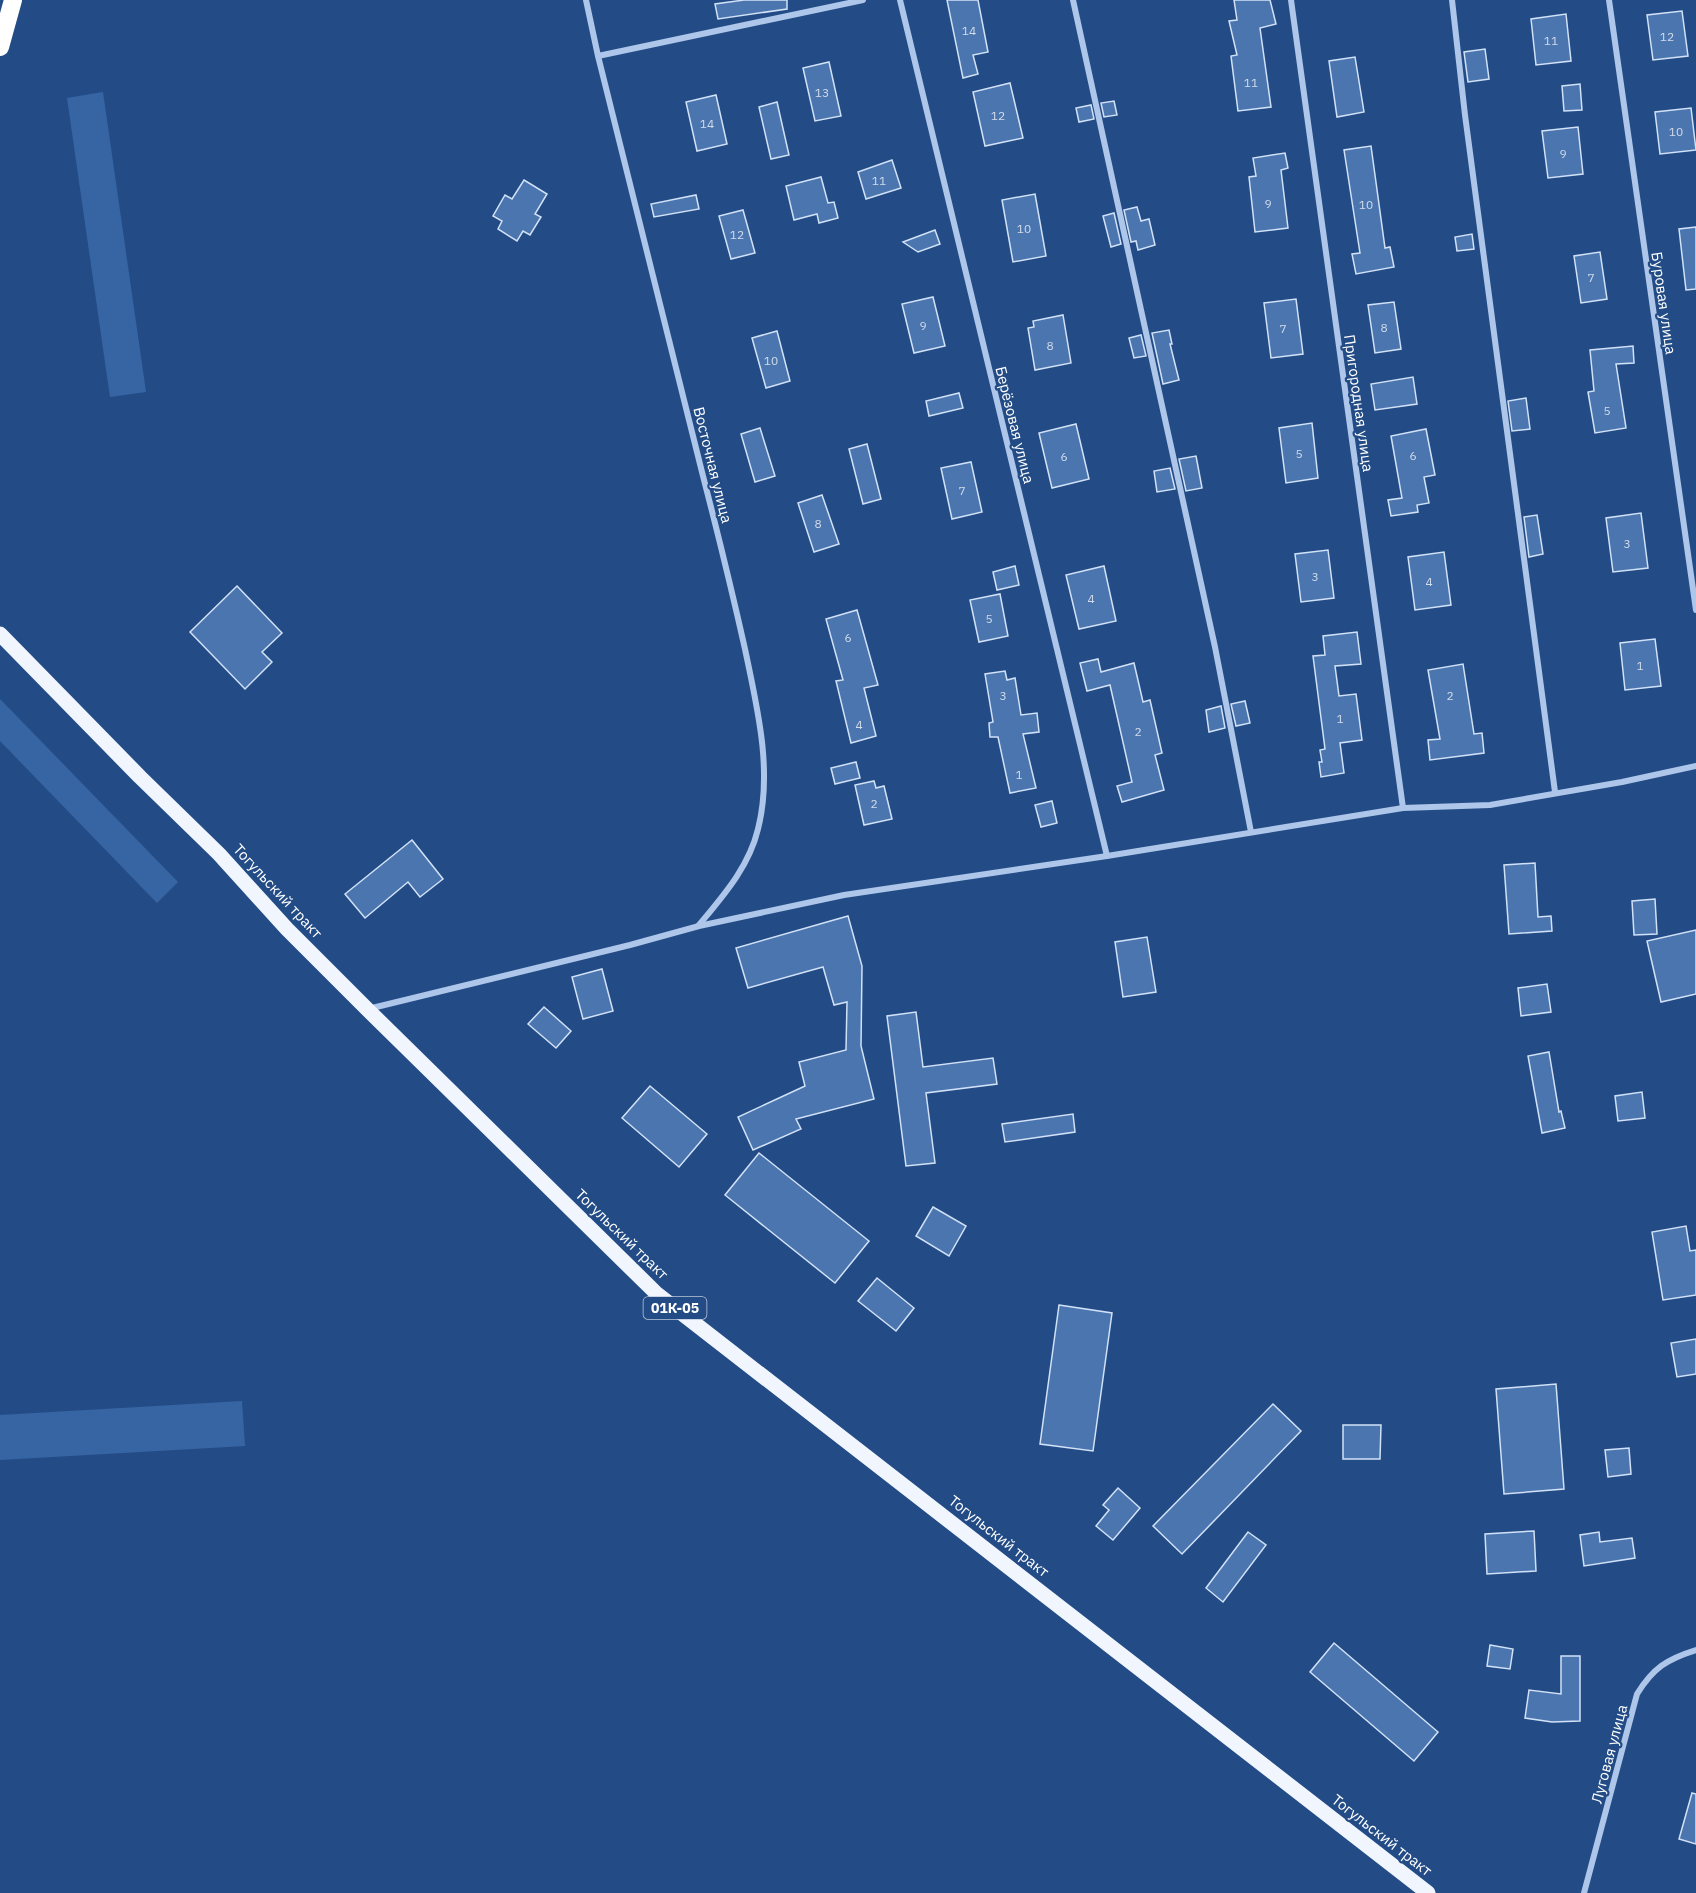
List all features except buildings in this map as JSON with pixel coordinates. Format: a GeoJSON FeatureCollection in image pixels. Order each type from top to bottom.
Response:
{"type":"FeatureCollection","features":[{"type":"Feature","properties":{"kind":"highway"},"geometry":{"type":"LineString","coordinates":[[0,47],[13,0]]}},
{"type":"Feature","properties":{"kind":"main road","name":"Тогульский тракт"},"geometry":{"type":"LineString","coordinates":[[0,634],[219,854],[367,1010],[657,1294],[1428,1893]]}},
{"type":"Feature","properties":{"kind":"street","name":"Восточная улица"},"geometry":{"type":"LineString","coordinates":[[586,0],[598,56],[732,590],[761,735],[764,776],[758,830],[749,854],[732,884],[699,926]]}},
{"type":"Feature","properties":{"kind":"street"},"geometry":{"type":"LineString","coordinates":[[598,56],[863,0]]}},
{"type":"Feature","properties":{"kind":"street","name":"Берёзовая улица"},"geometry":{"type":"LineString","coordinates":[[900,0],[1107,856]]}},
{"type":"Feature","properties":{"kind":"street"},"geometry":{"type":"LineString","coordinates":[[1073,0],[1212,635],[1251,832]]}},
{"type":"Feature","properties":{"kind":"street","name":"Пригородная улица"},"geometry":{"type":"LineString","coordinates":[[1291,0],[1403,808]]}},
{"type":"Feature","properties":{"kind":"street"},"geometry":{"type":"LineString","coordinates":[[1452,0],[1465,115],[1555,792]]}},
{"type":"Feature","properties":{"kind":"street","name":"Буровая улица"},"geometry":{"type":"LineString","coordinates":[[1609,0],[1696,610]]}},
{"type":"Feature","properties":{"kind":"street"},"geometry":{"type":"LineString","coordinates":[[367,1010],[699,926],[844,895],[1107,856],[1403,808],[1490,805],[1622,782],[1696,766]]}},
{"type":"Feature","properties":{"kind":"street","name":"Луговая улица"},"geometry":{"type":"LineString","coordinates":[[1584,1893],[1637,1694],[1648,1677],[1659,1667],[1677,1656],[1696,1650]]}},
{"type":"Feature","properties":{"kind":"shaded area"},"geometry":{"type":"Polygon","coordinates":[[[103,92],[146,392],[110,397],[67,98],[103,92]]]}},
{"type":"Feature","properties":{"kind":"shaded area"},"geometry":{"type":"Polygon","coordinates":[[[0,699],[178,882],[157,903],[0,741],[0,699]]]}},
{"type":"Feature","properties":{"kind":"shaded area"},"geometry":{"type":"Polygon","coordinates":[[[242,1401],[245,1446],[0,1460],[0,1415],[242,1401]]]}}]}
